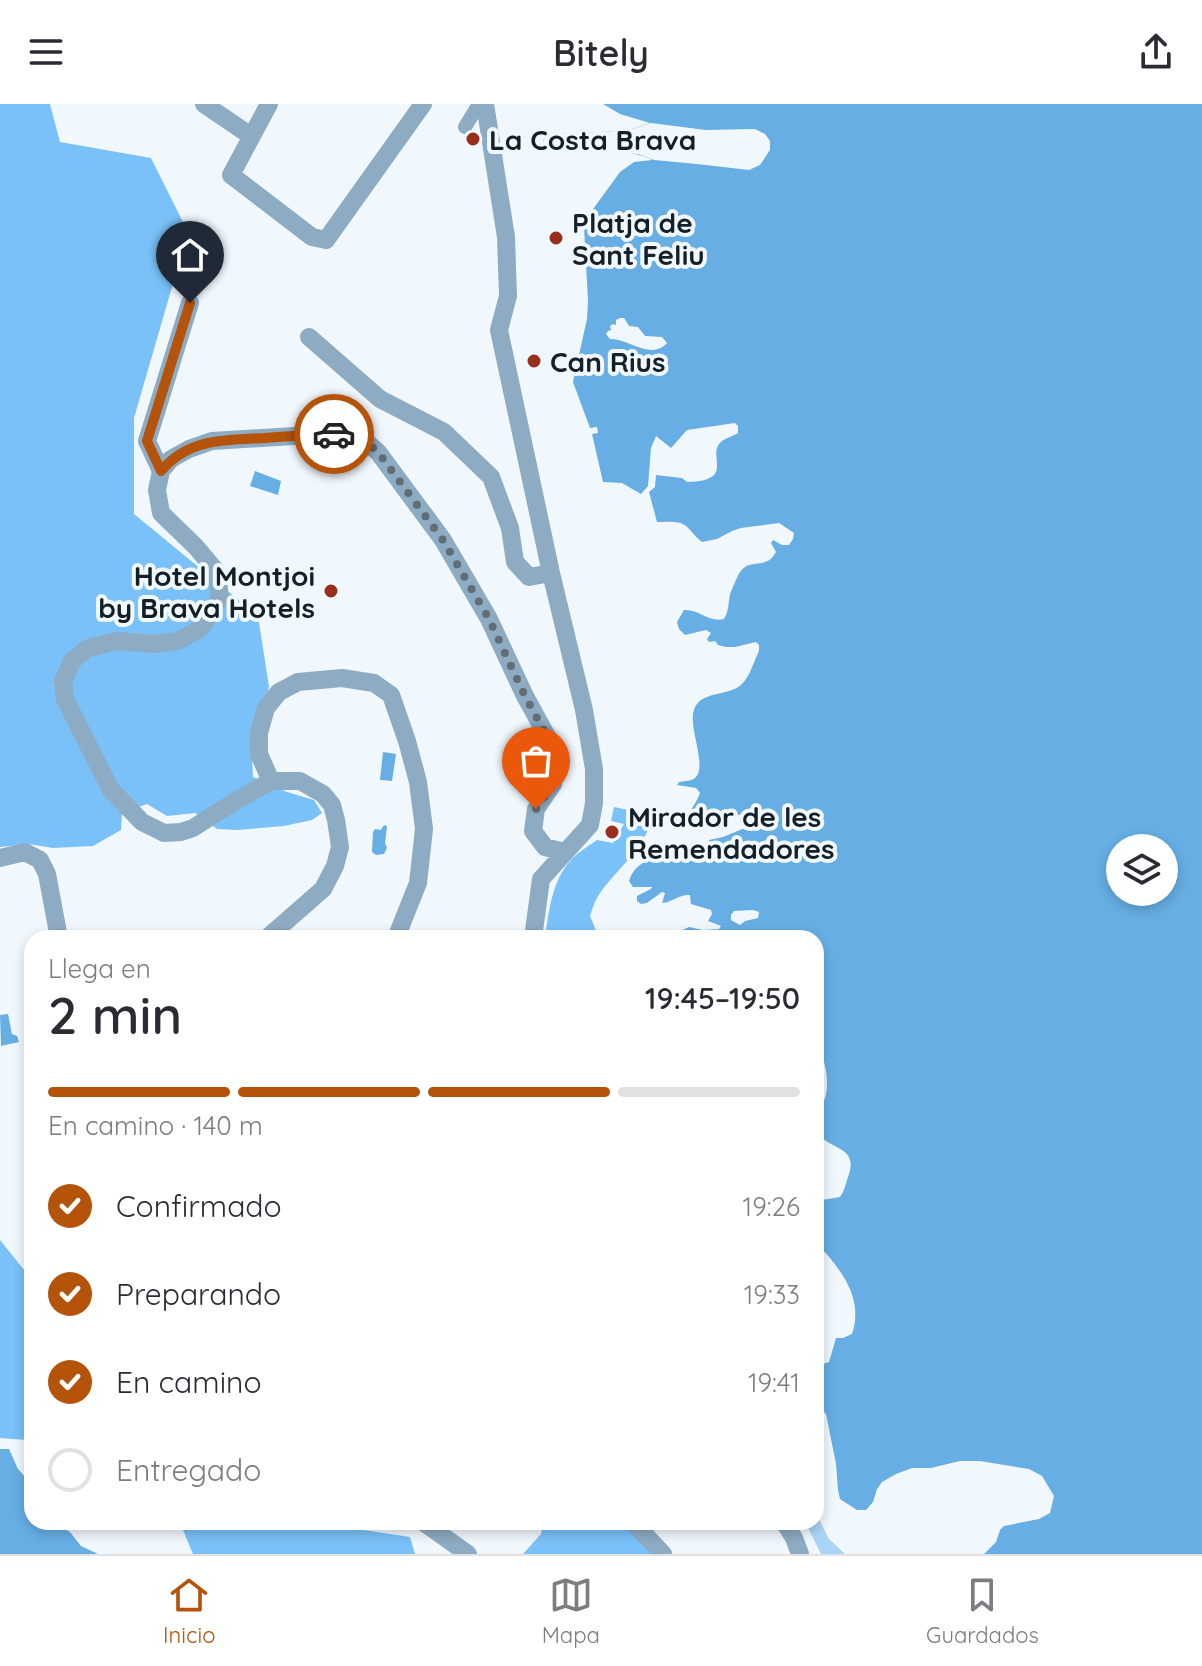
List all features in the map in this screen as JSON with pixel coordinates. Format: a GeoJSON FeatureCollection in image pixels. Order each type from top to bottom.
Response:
{"type":"FeatureCollection","features":[{"type":"Feature","properties":{"kind":"street"},"geometry":{"type":"LineString","coordinates":[[204,104],[251,136]]}},
{"type":"Feature","properties":{"kind":"street"},"geometry":{"type":"LineString","coordinates":[[269,104],[231,175],[312,237],[326,240],[423,104]]}},
{"type":"Feature","properties":{"kind":"street"},"geometry":{"type":"LineString","coordinates":[[465,127],[482,104]]}},
{"type":"Feature","properties":{"kind":"street"},"geometry":{"type":"LineString","coordinates":[[482,104],[506,237],[508,296],[499,330],[584,710],[594,769],[594,803],[590,825],[541,879],[534,930]]}},
{"type":"Feature","properties":{"kind":"street"},"geometry":{"type":"LineString","coordinates":[[161,471],[147,441],[190,303]]}},
{"type":"Feature","properties":{"kind":"street"},"geometry":{"type":"LineString","coordinates":[[309,337],[380,399],[444,432],[491,477],[510,528],[515,562],[529,577],[551,573]]}},
{"type":"Feature","properties":{"kind":"street"},"geometry":{"type":"LineString","coordinates":[[277,930],[323,889],[335,866],[340,847],[332,805],[323,794],[300,781],[271,781],[193,828],[164,833],[142,822],[111,790],[65,699],[63,681],[72,661],[88,648],[118,641],[154,644],[178,641],[201,628],[220,598],[217,572],[161,513],[157,490],[161,471],[171,459],[212,441],[342,433],[363,439],[378,452],[443,540],[489,619],[548,738],[556,765],[553,784],[536,809],[533,831],[545,847],[564,852]]}},
{"type":"Feature","properties":{"kind":"street"},"geometry":{"type":"LineString","coordinates":[[271,781],[259,754],[259,733],[266,708],[279,692],[298,682],[342,678],[374,683],[391,695],[418,782],[424,829],[418,883],[399,930]]}},
{"type":"Feature","properties":{"kind":"street"},"geometry":{"type":"LineString","coordinates":[[0,858],[25,852],[40,860],[47,874],[58,930]]}},
{"type":"Feature","properties":{"kind":"street"},"geometry":{"type":"LineString","coordinates":[[435,1530],[468,1554]]}},
{"type":"Feature","properties":{"kind":"street"},"geometry":{"type":"LineString","coordinates":[[640,1530],[663,1554]]}},
{"type":"Feature","properties":{"kind":"street"},"geometry":{"type":"LineString","coordinates":[[789,1530],[800,1554]]}},
{"type":"Feature","properties":{"kind":"shaded area"},"geometry":{"type":"Polygon","coordinates":[[[0,104],[50,104],[60,142],[151,158],[188,232],[134,418],[134,514],[258,616],[269,687],[252,756],[253,777],[314,800],[322,813],[312,820],[284,826],[217,829],[195,813],[167,816],[147,804],[122,813],[121,830],[93,846],[53,848],[29,844],[0,847],[0,104]]]}},
{"type":"Feature","properties":{"kind":"shaded area"},"geometry":{"type":"Polygon","coordinates":[[[603,104],[1202,104],[1202,1554],[984,1554],[996,1542],[1004,1526],[1039,1519],[1050,1513],[1054,1496],[1042,1476],[1029,1469],[980,1461],[912,1468],[896,1474],[882,1482],[866,1510],[857,1510],[840,1499],[824,1412],[824,1364],[829,1362],[836,1338],[852,1334],[855,1313],[848,1284],[824,1251],[824,1200],[840,1197],[851,1164],[845,1152],[824,1139],[827,1077],[824,1062],[824,930],[703,930],[719,929],[721,926],[708,921],[711,910],[691,904],[690,895],[662,903],[665,893],[662,892],[641,904],[637,896],[652,887],[633,887],[629,881],[636,868],[665,848],[682,860],[702,853],[709,840],[752,825],[761,826],[769,819],[761,813],[735,814],[725,815],[711,825],[694,826],[688,817],[700,793],[696,788],[677,785],[695,778],[699,771],[694,710],[702,699],[742,684],[752,668],[759,645],[756,642],[735,647],[718,645],[715,641],[709,642],[707,639],[711,633],[706,630],[685,635],[677,622],[684,610],[724,619],[740,572],[748,565],[768,561],[776,552],[771,543],[773,540],[789,545],[794,533],[779,523],[741,528],[702,542],[683,524],[657,522],[649,492],[655,487],[656,475],[682,478],[687,482],[711,477],[716,473],[716,454],[720,443],[738,433],[735,423],[687,430],[671,448],[656,436],[651,448],[648,486],[641,494],[622,483],[603,482],[592,434],[598,433],[597,427],[590,428],[573,382],[587,319],[584,227],[588,216],[620,172],[634,162],[652,160],[621,151],[559,147],[543,141],[545,134],[626,131],[650,123],[620,114],[603,104]],[[620,318],[606,334],[610,339],[647,349],[661,348],[667,343],[662,337],[645,336],[638,327],[629,326],[624,318],[620,318]],[[734,911],[731,920],[740,925],[758,918],[759,912],[734,911]]]}},
{"type":"Feature","properties":{"kind":"shaded area"},"geometry":{"type":"Polygon","coordinates":[[[255,471],[281,481],[278,495],[250,486],[255,471]]]}},
{"type":"Feature","properties":{"kind":"shaded area"},"geometry":{"type":"Polygon","coordinates":[[[383,752],[396,754],[392,781],[380,780],[383,752]]]}},
{"type":"Feature","properties":{"kind":"shaded area"},"geometry":{"type":"Polygon","coordinates":[[[614,807],[651,815],[645,837],[638,848],[603,888],[595,902],[590,916],[596,930],[546,930],[559,877],[577,854],[597,840],[613,843],[624,824],[611,821],[614,807]]]}},
{"type":"Feature","properties":{"kind":"shaded area"},"geometry":{"type":"Polygon","coordinates":[[[384,825],[387,826],[387,848],[384,854],[376,855],[372,852],[373,832],[375,829],[381,830],[384,825]]]}},
{"type":"Feature","properties":{"kind":"shaded area"},"geometry":{"type":"Polygon","coordinates":[[[8,1014],[12,1034],[17,1036],[19,1042],[1,1046],[0,1015],[8,1014]]]}},
{"type":"Feature","properties":{"kind":"shaded area"},"geometry":{"type":"Polygon","coordinates":[[[0,1240],[24,1270],[24,1440],[0,1438],[0,1240]]]}},
{"type":"Feature","properties":{"kind":"shaded area"},"geometry":{"type":"Polygon","coordinates":[[[0,1449],[9,1449],[24,1476],[24,1530],[66,1530],[81,1546],[98,1554],[0,1554],[0,1449]]]}},
{"type":"Feature","properties":{"kind":"shaded area"},"geometry":{"type":"Polygon","coordinates":[[[824,1529],[829,1539],[845,1554],[821,1554],[809,1530],[824,1529]]]}},
{"type":"Feature","properties":{"kind":"shaded area"},"geometry":{"type":"Polygon","coordinates":[[[183,1530],[363,1530],[410,1537],[415,1554],[193,1554],[183,1530]]]}},
{"type":"Feature","properties":{"kind":"shaded area"},"geometry":{"type":"Polygon","coordinates":[[[542,1530],[633,1530],[659,1554],[523,1554],[542,1530]]]}},
{"type":"Feature","properties":{"kind":"pier"},"geometry":{"type":"Polygon","coordinates":[[[651,123],[706,130],[755,129],[770,141],[770,150],[760,165],[749,170],[654,160],[638,154],[590,148],[558,148],[543,141],[545,134],[626,131],[651,123]]]}},
{"type":"Feature","properties":{"kind":"way so far"},"geometry":{"type":"LineString","coordinates":[[334,434],[363,439],[378,452],[443,540],[489,619],[548,738],[556,765],[553,784],[536,809]]}},
{"type":"Feature","properties":{"kind":"place","name":"La Costa Brava"},"geometry":{"type":"Point","coordinates":[473,139]}},
{"type":"Feature","properties":{"kind":"place","name":"Platja de Sant Feliu"},"geometry":{"type":"Point","coordinates":[556,238]}},
{"type":"Feature","properties":{"kind":"place","name":"Can Rius"},"geometry":{"type":"Point","coordinates":[534,361]}},
{"type":"Feature","properties":{"kind":"place","name":"Hotel Montjoi by Brava Hotels"},"geometry":{"type":"Point","coordinates":[331,591]}},
{"type":"Feature","properties":{"kind":"place","name":"Mirador de les Remendadores"},"geometry":{"type":"Point","coordinates":[612,832]}},
{"type":"Feature","properties":{"kind":"route"},"geometry":{"type":"LineString","coordinates":[[190,303],[147,441],[161,471],[171,459],[212,441],[334,434]]}}]}
